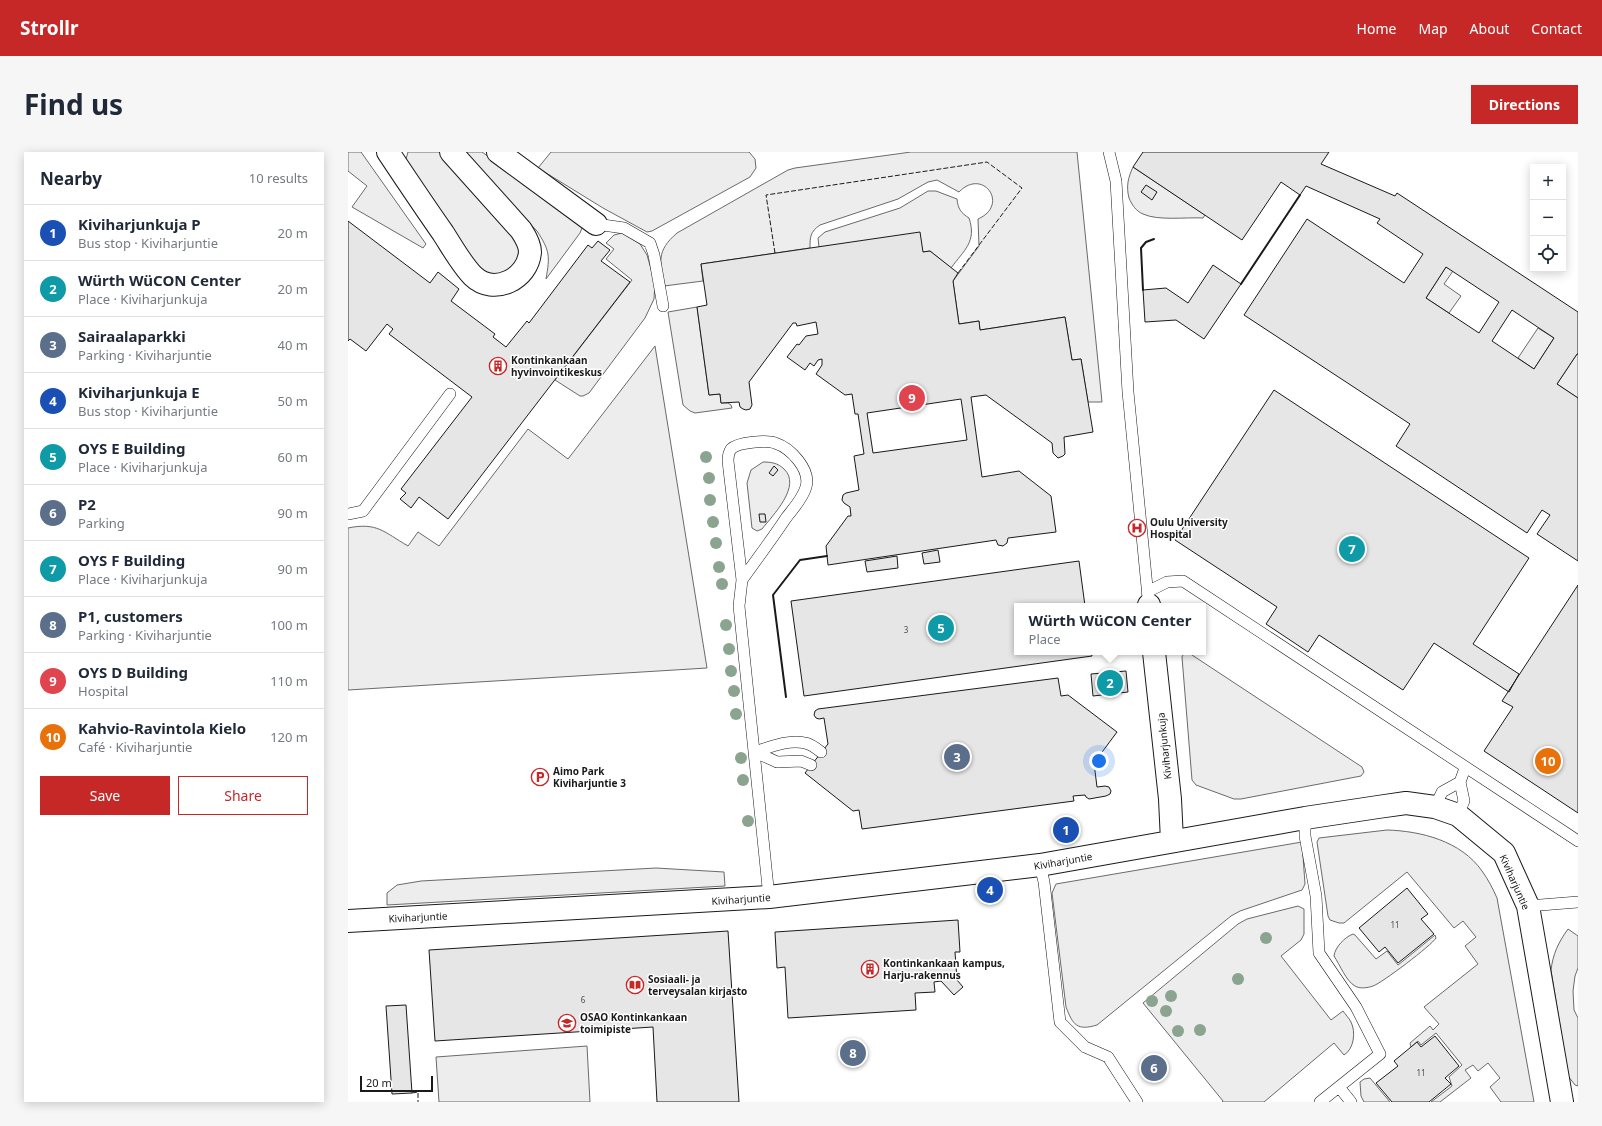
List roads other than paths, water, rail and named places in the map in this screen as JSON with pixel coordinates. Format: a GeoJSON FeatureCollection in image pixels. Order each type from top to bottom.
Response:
{"type":"FeatureCollection","features":[{"type":"Feature","properties":{"kind":"street"},"geometry":{"type":"LineString","coordinates":[[389,152],[473,276],[488,284],[498,286],[508,283],[524,269],[528,260],[530,251],[526,239],[521,230],[451,152]]}},
{"type":"Feature","properties":{"kind":"street"},"geometry":{"type":"LineString","coordinates":[[498,152],[596,224]]}},
{"type":"Feature","properties":{"kind":"street","name":"Kiviharjunkuja"},"geometry":{"type":"LineString","coordinates":[[1154,655],[1170,800],[1172,841]]}},
{"type":"Feature","properties":{"kind":"street","name":"Kiviharjuntie"},"geometry":{"type":"LineString","coordinates":[[348,921],[769,897],[1040,865],[1305,818],[1406,803],[1435,807],[1458,815],[1504,853],[1528,906],[1562,1102]]}},
{"type":"Feature","properties":{"kind":"lane"},"geometry":{"type":"LineString","coordinates":[[1112,153],[1116,181],[1128,392],[1148,601]]}},
{"type":"Feature","properties":{"kind":"lane"},"geometry":{"type":"LineString","coordinates":[[596,224],[624,228],[650,243],[654,255],[663,306]]}},
{"type":"Feature","properties":{"kind":"lane"},"geometry":{"type":"LineString","coordinates":[[348,514],[363,511],[450,394]]}},
{"type":"Feature","properties":{"kind":"lane"},"geometry":{"type":"LineString","coordinates":[[742,580],[806,488],[806,475],[800,464],[783,447],[776,443],[767,441],[736,446],[732,449],[728,456],[742,580],[739,606],[769,897]]}},
{"type":"Feature","properties":{"kind":"lane"},"geometry":{"type":"LineString","coordinates":[[1148,601],[1167,582],[1183,581],[1578,841]]}},
{"type":"Feature","properties":{"kind":"lane"},"geometry":{"type":"LineString","coordinates":[[755,752],[776,745],[796,742],[805,743],[821,752]]}},
{"type":"Feature","properties":{"kind":"lane"},"geometry":{"type":"LineString","coordinates":[[755,752],[777,762],[801,761],[811,765]]}},
{"type":"Feature","properties":{"kind":"lane"},"geometry":{"type":"LineString","coordinates":[[1458,815],[1464,801],[1460,782],[1465,768]]}},
{"type":"Feature","properties":{"kind":"lane"},"geometry":{"type":"LineString","coordinates":[[1435,807],[1442,792],[1460,782]]}},
{"type":"Feature","properties":{"kind":"lane"},"geometry":{"type":"LineString","coordinates":[[1305,818],[1306,836],[1316,896],[1318,953],[1356,1007],[1380,1054],[1320,1102]]}},
{"type":"Feature","properties":{"kind":"lane"},"geometry":{"type":"LineString","coordinates":[[1040,865],[1044,882],[1060,1022],[1085,1047],[1108,1057],[1137,1102]]}},
{"type":"Feature","properties":{"kind":"lane"},"geometry":{"type":"LineString","coordinates":[[1528,906],[1578,902]]}},
{"type":"Feature","properties":{"kind":"lane"},"geometry":{"type":"LineString","coordinates":[[1339,1087],[1352,1102]]}},
{"type":"Feature","properties":{"kind":"place","name":"Kontinkankaan hyvinvointikeskus"},"geometry":{"type":"Point","coordinates":[498,366]}},
{"type":"Feature","properties":{"kind":"place","name":"OYS D Building"},"geometry":{"type":"Point","coordinates":[912,398]}},
{"type":"Feature","properties":{"kind":"place","name":"Oulu University Hospital"},"geometry":{"type":"Point","coordinates":[1137,528]}},
{"type":"Feature","properties":{"kind":"place","name":"OYS F Building"},"geometry":{"type":"Point","coordinates":[1352,549]}},
{"type":"Feature","properties":{"kind":"place","name":"OYS E Building"},"geometry":{"type":"Point","coordinates":[941,628]}},
{"type":"Feature","properties":{"kind":"place","name":"Würth WüCON Center"},"geometry":{"type":"Point","coordinates":[1110,683]}},
{"type":"Feature","properties":{"kind":"place","name":"Sairaalaparkki"},"geometry":{"type":"Point","coordinates":[957,757]}},
{"type":"Feature","properties":{"kind":"place","name":"Kahvio-Ravintola Kielo"},"geometry":{"type":"Point","coordinates":[1548,761]}},
{"type":"Feature","properties":{"kind":"place","name":"Aimo Park Kiviharjuntie 3"},"geometry":{"type":"Point","coordinates":[540,777]}},
{"type":"Feature","properties":{"kind":"place","name":"Kiviharjunkuja P"},"geometry":{"type":"Point","coordinates":[1066,830]}},
{"type":"Feature","properties":{"kind":"place","name":"Kiviharjunkuja E"},"geometry":{"type":"Point","coordinates":[990,890]}},
{"type":"Feature","properties":{"kind":"place","name":"Kontinkankaan kampus, Harju-rakennus"},"geometry":{"type":"Point","coordinates":[870,969]}},
{"type":"Feature","properties":{"kind":"place","name":"Sosiaali- ja terveysalan kirjasto"},"geometry":{"type":"Point","coordinates":[635,985]}},
{"type":"Feature","properties":{"kind":"place","name":"OSAO Kontinkankaan toimipiste"},"geometry":{"type":"Point","coordinates":[567,1023]}},
{"type":"Feature","properties":{"kind":"place","name":"P1, customers"},"geometry":{"type":"Point","coordinates":[853,1053]}},
{"type":"Feature","properties":{"kind":"place","name":"P2"},"geometry":{"type":"Point","coordinates":[1154,1068]}}]}
